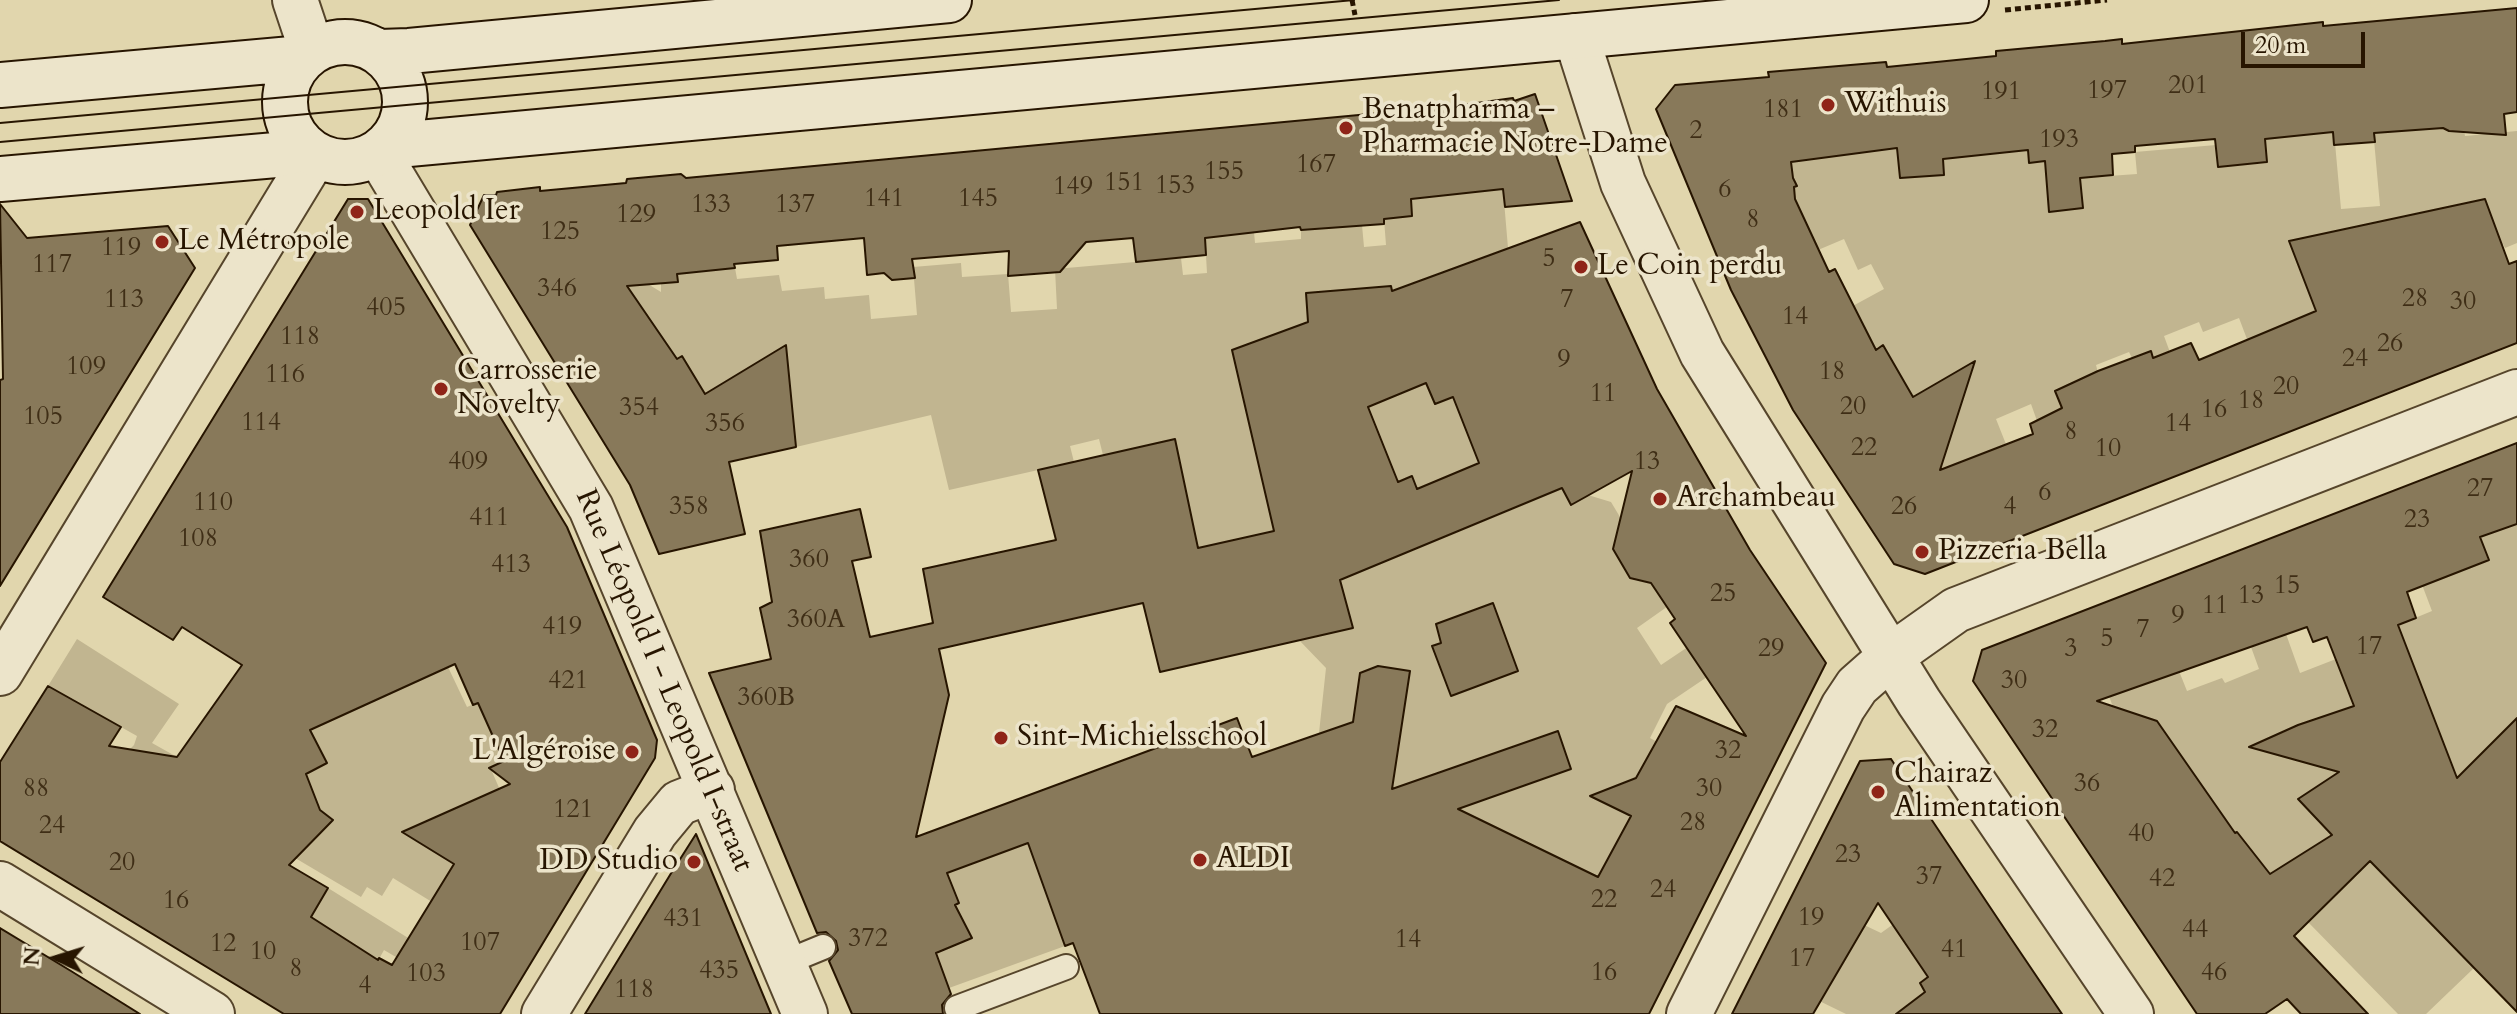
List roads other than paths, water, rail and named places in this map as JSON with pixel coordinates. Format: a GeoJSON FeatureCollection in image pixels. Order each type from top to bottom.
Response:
{"type":"FeatureCollection","features":[{"type":"Feature","properties":{"kind":"street"},"geometry":{"type":"LineString","coordinates":[[295,0],[308,55]]}},
{"type":"Feature","properties":{"kind":"street"},"geometry":{"type":"LineString","coordinates":[[380,52],[949,0]]}},
{"type":"Feature","properties":{"kind":"street"},"geometry":{"type":"LineString","coordinates":[[382,150],[403,120],[404,86],[399,73],[380,52],[363,44],[346,41],[328,44],[308,55],[290,76],[285,97],[286,115],[293,133],[310,151],[330,161],[347,163],[363,160],[382,150],[1966,0]]}},
{"type":"Feature","properties":{"kind":"street"},"geometry":{"type":"LineString","coordinates":[[1576,36],[1623,183],[1702,353],[1891,656],[2131,1014]]}},
{"type":"Feature","properties":{"kind":"street"},"geometry":{"type":"LineString","coordinates":[[0,85],[308,55]]}},
{"type":"Feature","properties":{"kind":"street","name":"Rue Léopold I - Leopold I-straat"},"geometry":{"type":"LineString","coordinates":[[382,150],[591,508],[712,790],[804,955],[805,1014]]}},
{"type":"Feature","properties":{"kind":"street"},"geometry":{"type":"LineString","coordinates":[[0,179],[310,151]]}},
{"type":"Feature","properties":{"kind":"street"},"geometry":{"type":"LineString","coordinates":[[0,673],[310,151]]}},
{"type":"Feature","properties":{"kind":"street"},"geometry":{"type":"LineString","coordinates":[[1689,1014],[1843,707],[1857,686],[1891,656],[1956,610],[2517,392]]}},
{"type":"Feature","properties":{"kind":"street"},"geometry":{"type":"LineString","coordinates":[[544,1014],[655,832],[679,803],[712,790]]}},
{"type":"Feature","properties":{"kind":"street"},"geometry":{"type":"LineString","coordinates":[[0,884],[212,1014]]}},
{"type":"Feature","properties":{"kind":"lane"},"geometry":{"type":"LineString","coordinates":[[957,1008],[1066,967]]}},
{"type":"Feature","properties":{"kind":"tram line"},"geometry":{"type":"LineString","coordinates":[[0,123],[1354,0]]}},
{"type":"Feature","properties":{"kind":"tram line"},"geometry":{"type":"LineString","coordinates":[[0,142],[1559,0]]}},
{"type":"Feature","properties":{"kind":"place","name":"Withuis"},"geometry":{"type":"Point","coordinates":[1828,105]}},
{"type":"Feature","properties":{"kind":"place","name":"Benatpharma – Pharmacie Notre-Dame"},"geometry":{"type":"Point","coordinates":[1346,128]}},
{"type":"Feature","properties":{"kind":"place","name":"Leopold Ier"},"geometry":{"type":"Point","coordinates":[357,212]}},
{"type":"Feature","properties":{"kind":"place","name":"Le Métropole"},"geometry":{"type":"Point","coordinates":[162,242]}},
{"type":"Feature","properties":{"kind":"place","name":"Le Coin perdu"},"geometry":{"type":"Point","coordinates":[1581,267]}},
{"type":"Feature","properties":{"kind":"place","name":"Carrosserie Novelty"},"geometry":{"type":"Point","coordinates":[441,389]}},
{"type":"Feature","properties":{"kind":"place","name":"Archambeau"},"geometry":{"type":"Point","coordinates":[1660,499]}},
{"type":"Feature","properties":{"kind":"place","name":"Pizzeria Bella"},"geometry":{"type":"Point","coordinates":[1922,552]}},
{"type":"Feature","properties":{"kind":"place","name":"Sint-Michielsschool"},"geometry":{"type":"Point","coordinates":[1001,738]}},
{"type":"Feature","properties":{"kind":"place","name":"L'Algéroise"},"geometry":{"type":"Point","coordinates":[632,752]}},
{"type":"Feature","properties":{"kind":"place","name":"Chairaz Alimentation"},"geometry":{"type":"Point","coordinates":[1878,792]}},
{"type":"Feature","properties":{"kind":"place","name":"ALDI"},"geometry":{"type":"Point","coordinates":[1200,860]}},
{"type":"Feature","properties":{"kind":"place","name":"DD Studio"},"geometry":{"type":"Point","coordinates":[694,862]}}]}
